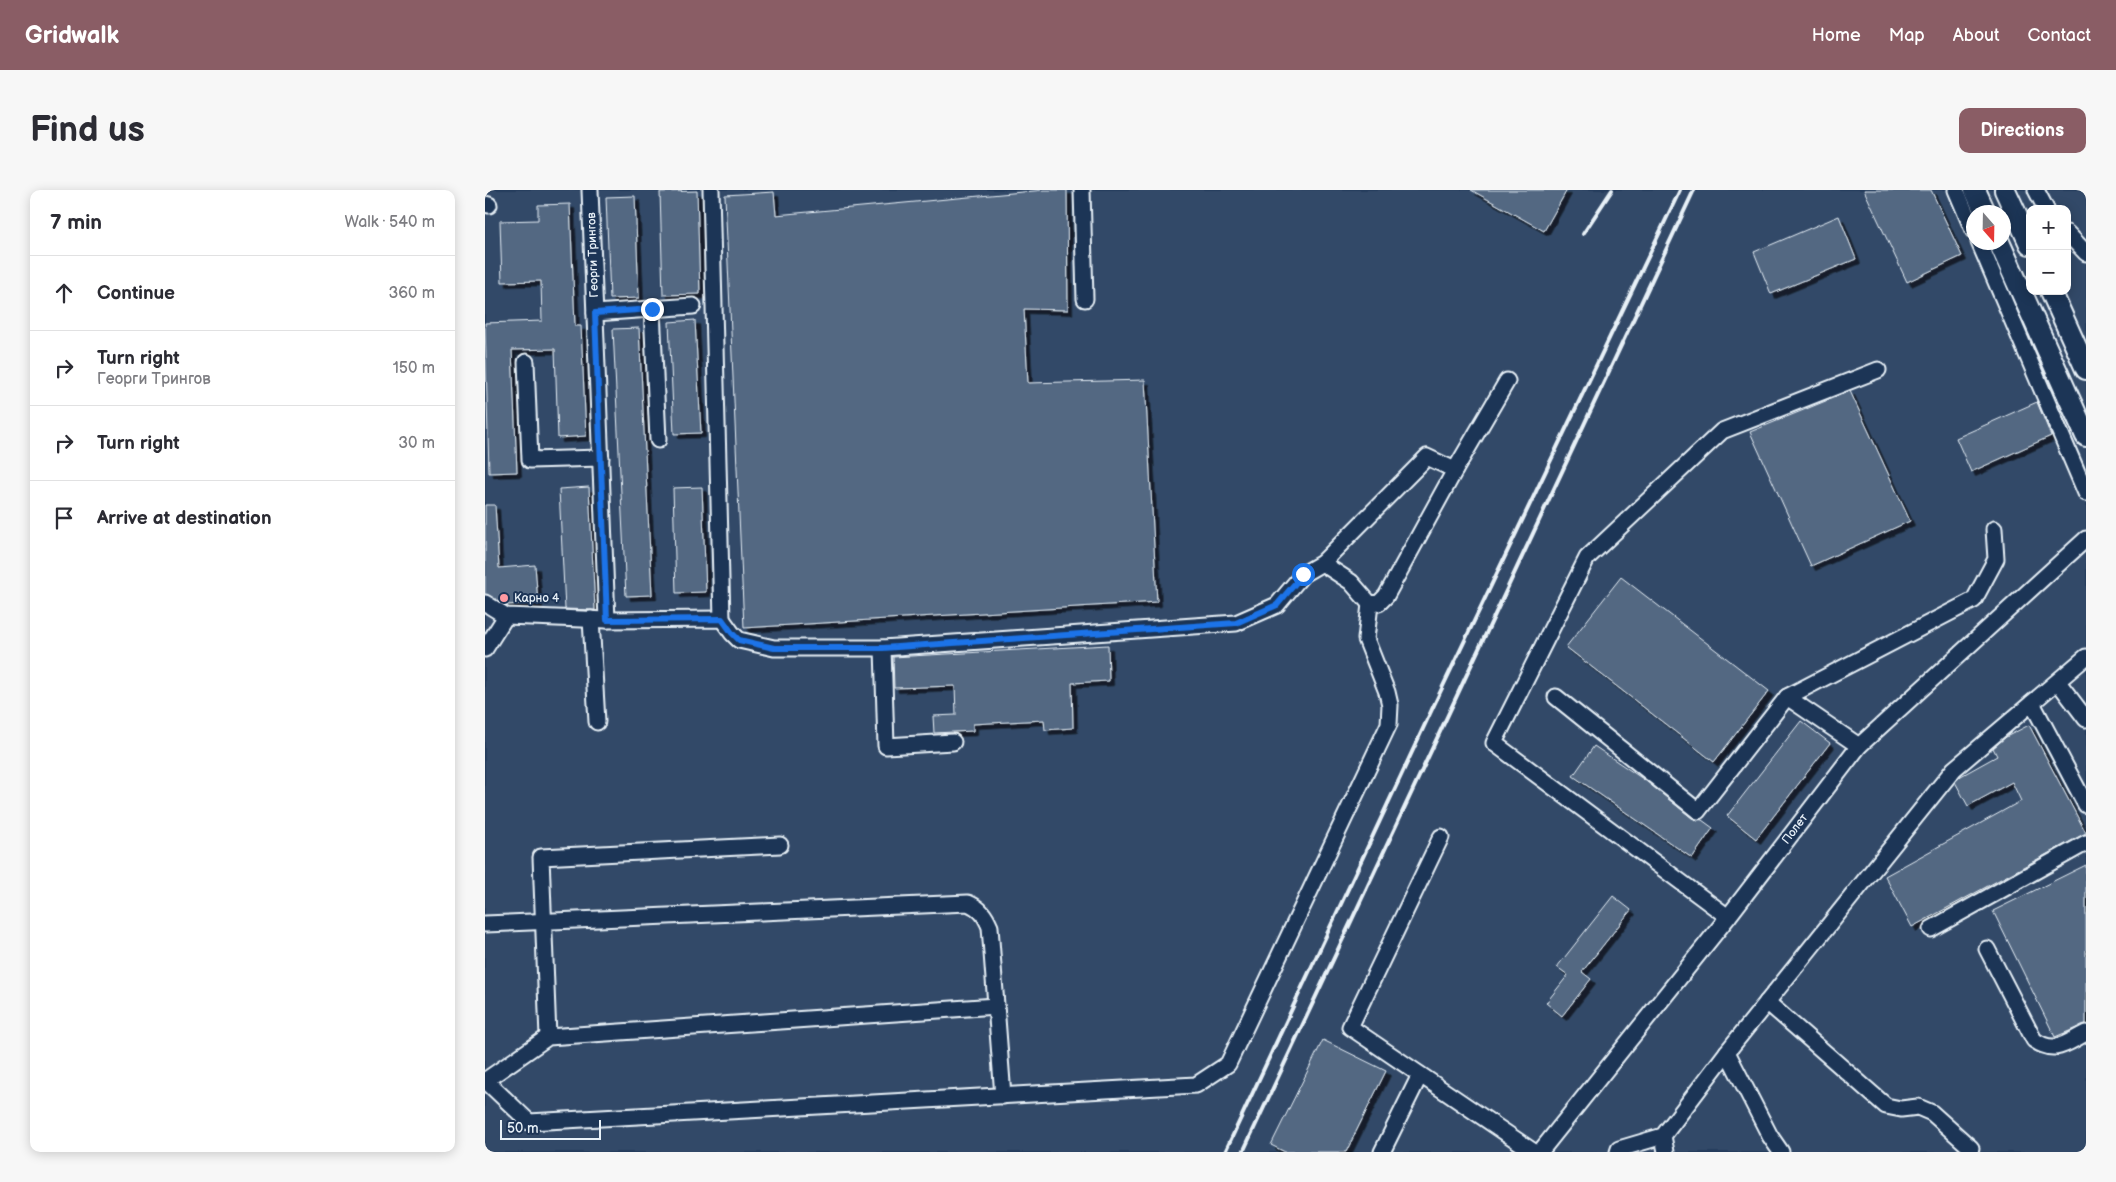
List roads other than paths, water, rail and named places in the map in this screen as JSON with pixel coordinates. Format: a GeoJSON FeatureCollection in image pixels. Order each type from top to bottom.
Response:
{"type":"FeatureCollection","features":[{"type":"Feature","properties":{"kind":"main road"},"geometry":{"type":"LineString","coordinates":[[1975,190],[1982,205]]}},
{"type":"Feature","properties":{"kind":"main road"},"geometry":{"type":"LineString","coordinates":[[2005,190],[2026,235]]}},
{"type":"Feature","properties":{"kind":"main road"},"geometry":{"type":"LineString","coordinates":[[2003,250],[2086,436]]}},
{"type":"Feature","properties":{"kind":"main road"},"geometry":{"type":"LineString","coordinates":[[2053,295],[2085,367]]}},
{"type":"Feature","properties":{"kind":"street","name":"Георги Трингов"},"geometry":{"type":"LineString","coordinates":[[590,190],[607,620]]}},
{"type":"Feature","properties":{"kind":"street"},"geometry":{"type":"LineString","coordinates":[[711,190],[722,619],[739,640],[774,648],[883,648],[1236,623],[1277,605],[1303,574],[1322,563],[1427,457],[1455,470]]}},
{"type":"Feature","properties":{"kind":"street"},"geometry":{"type":"LineString","coordinates":[[1082,190],[1085,299]]}},
{"type":"Feature","properties":{"kind":"street"},"geometry":{"type":"LineString","coordinates":[[1955,190],[1966,214]]}},
{"type":"Feature","properties":{"kind":"street"},"geometry":{"type":"LineString","coordinates":[[2036,190],[2044,205]]}},
{"type":"Feature","properties":{"kind":"street"},"geometry":{"type":"LineString","coordinates":[[2071,237],[2086,253]]}},
{"type":"Feature","properties":{"kind":"street"},"geometry":{"type":"LineString","coordinates":[[1982,250],[2086,493]]}},
{"type":"Feature","properties":{"kind":"street"},"geometry":{"type":"LineString","coordinates":[[595,313],[693,306]]}},
{"type":"Feature","properties":{"kind":"street"},"geometry":{"type":"LineString","coordinates":[[652,309],[658,440]]}},
{"type":"Feature","properties":{"kind":"street"},"geometry":{"type":"LineString","coordinates":[[527,362],[530,460],[601,458]]}},
{"type":"Feature","properties":{"kind":"street"},"geometry":{"type":"LineString","coordinates":[[1728,917],[1494,743],[1587,558],[1722,431],[1878,370]]}},
{"type":"Feature","properties":{"kind":"street"},"geometry":{"type":"LineString","coordinates":[[1370,604],[1379,603],[1386,596],[1455,470],[1507,381]]}},
{"type":"Feature","properties":{"kind":"street"},"geometry":{"type":"LineString","coordinates":[[1556,697],[1699,812],[1787,698],[1975,600],[1996,559],[1994,529]]}},
{"type":"Feature","properties":{"kind":"street","name":"Полет"},"geometry":{"type":"LineString","coordinates":[[1540,1152],[1728,917],[1859,746],[2086,538]]}},
{"type":"Feature","properties":{"kind":"street"},"geometry":{"type":"LineString","coordinates":[[996,1006],[548,1037],[485,1080],[529,1122],[1195,1085],[1229,1064],[1389,724],[1390,705],[1387,692],[1366,638],[1370,604],[1351,582],[1322,563]]}},
{"type":"Feature","properties":{"kind":"street"},"geometry":{"type":"LineString","coordinates":[[485,603],[506,616],[607,620],[722,619]]}},
{"type":"Feature","properties":{"kind":"street"},"geometry":{"type":"LineString","coordinates":[[485,649],[506,616]]}},
{"type":"Feature","properties":{"kind":"street"},"geometry":{"type":"LineString","coordinates":[[591,619],[597,722]]}},
{"type":"Feature","properties":{"kind":"street"},"geometry":{"type":"LineString","coordinates":[[883,648],[886,746],[953,742]]}},
{"type":"Feature","properties":{"kind":"street"},"geometry":{"type":"LineString","coordinates":[[1617,1152],[1619,1149],[1663,1136],[1727,1052],[1954,769],[2086,657]]}},
{"type":"Feature","properties":{"kind":"street"},"geometry":{"type":"LineString","coordinates":[[2058,682],[2086,719]]}},
{"type":"Feature","properties":{"kind":"street"},"geometry":{"type":"LineString","coordinates":[[1787,698],[1859,746]]}},
{"type":"Feature","properties":{"kind":"street"},"geometry":{"type":"LineString","coordinates":[[2032,703],[2086,805]]}},
{"type":"Feature","properties":{"kind":"street"},"geometry":{"type":"LineString","coordinates":[[1441,837],[1350,1027],[1533,1152]]}},
{"type":"Feature","properties":{"kind":"street"},"geometry":{"type":"LineString","coordinates":[[1931,928],[2086,844]]}},
{"type":"Feature","properties":{"kind":"street"},"geometry":{"type":"LineString","coordinates":[[548,1037],[541,857],[780,845]]}},
{"type":"Feature","properties":{"kind":"street"},"geometry":{"type":"LineString","coordinates":[[485,924],[968,903],[976,906],[985,914],[990,927],[1003,1096]]}},
{"type":"Feature","properties":{"kind":"street"},"geometry":{"type":"LineString","coordinates":[[1987,949],[2034,1040],[2044,1047],[2051,1049],[2086,1033]]}},
{"type":"Feature","properties":{"kind":"street"},"geometry":{"type":"LineString","coordinates":[[1767,1002],[1885,1106],[1901,1109],[1918,1107],[1932,1113],[1971,1148]]}},
{"type":"Feature","properties":{"kind":"street"},"geometry":{"type":"LineString","coordinates":[[1727,1052],[1770,1136],[1781,1152]]}},
{"type":"Feature","properties":{"kind":"street"},"geometry":{"type":"LineString","coordinates":[[1382,1152],[1420,1075]]}},
{"type":"Feature","properties":{"kind":"street"},"geometry":{"type":"LineString","coordinates":[[1663,1136],[1666,1152]]}},
{"type":"Feature","properties":{"kind":"railway"},"geometry":{"type":"LineString","coordinates":[[1583,234],[1612,190]]}},
{"type":"Feature","properties":{"kind":"railway"},"geometry":{"type":"LineString","coordinates":[[1225,1152],[1434,705],[1680,190]]}},
{"type":"Feature","properties":{"kind":"railway"},"geometry":{"type":"LineString","coordinates":[[1243,1152],[1694,190]]}},
{"type":"Feature","properties":{"kind":"place","name":"Карно 4"},"geometry":{"type":"Point","coordinates":[504,598]}}]}
